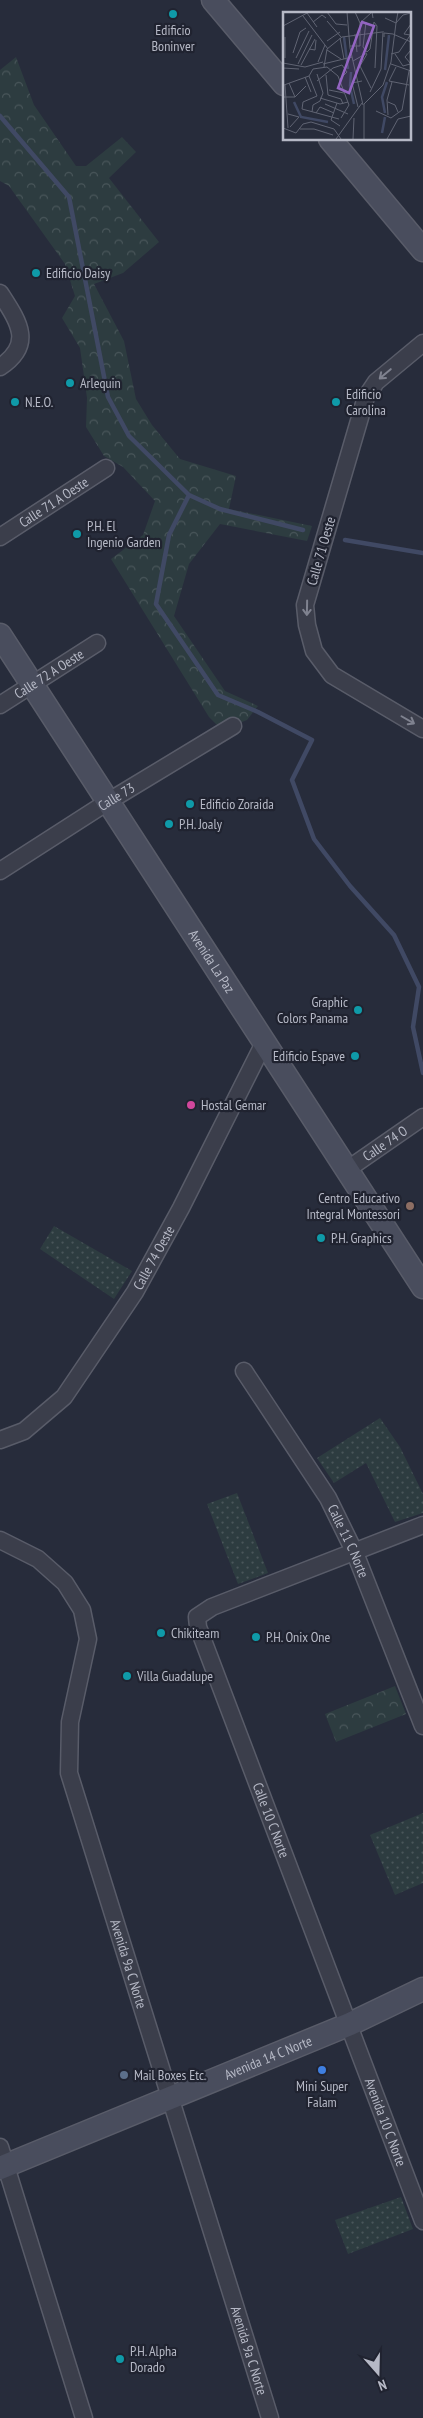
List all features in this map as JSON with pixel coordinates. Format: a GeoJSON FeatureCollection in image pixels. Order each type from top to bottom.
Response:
{"type":"FeatureCollection","features":[{"type":"Feature","properties":{"kind":"main road"},"geometry":{"type":"LineString","coordinates":[[214,0],[283,83]]}},
{"type":"Feature","properties":{"kind":"main road"},"geometry":{"type":"LineString","coordinates":[[331,140],[423,250]]}},
{"type":"Feature","properties":{"kind":"main road","name":"Avenida La Paz"},"geometry":{"type":"LineString","coordinates":[[0,635],[423,1287]]}},
{"type":"Feature","properties":{"kind":"main road","name":"Avenida 14 C Norte"},"geometry":{"type":"LineString","coordinates":[[2,2160],[169,2098],[350,2024],[423,1989]]}},
{"type":"Feature","properties":{"kind":"street"},"geometry":{"type":"LineString","coordinates":[[0,293],[12,313],[21,334],[20,348],[10,361],[0,367]]}},
{"type":"Feature","properties":{"kind":"street","name":"Calle 71 Oeste"},"geometry":{"type":"LineString","coordinates":[[423,343],[376,382],[366,397],[305,605],[307,625],[314,651],[332,675],[423,728]]}},
{"type":"Feature","properties":{"kind":"street","name":"Calle 71 A Oeste"},"geometry":{"type":"LineString","coordinates":[[0,537],[106,468]]}},
{"type":"Feature","properties":{"kind":"street","name":"Calle 72 A Oeste"},"geometry":{"type":"LineString","coordinates":[[0,705],[97,643]]}},
{"type":"Feature","properties":{"kind":"street","name":"Calle 73"},"geometry":{"type":"LineString","coordinates":[[0,871],[108,801],[233,726]]}},
{"type":"Feature","properties":{"kind":"street","name":"Calle 74 Oeste"},"geometry":{"type":"LineString","coordinates":[[0,1440],[24,1431],[64,1397],[135,1292],[181,1208],[265,1041]]}},
{"type":"Feature","properties":{"kind":"street","name":"Calle 74 O"},"geometry":{"type":"LineString","coordinates":[[348,1169],[423,1117]]}},
{"type":"Feature","properties":{"kind":"street","name":"Calle 11 C Norte"},"geometry":{"type":"LineString","coordinates":[[244,1371],[328,1498],[355,1553],[423,1726]]}},
{"type":"Feature","properties":{"kind":"street"},"geometry":{"type":"LineString","coordinates":[[355,1553],[423,1525]]}},
{"type":"Feature","properties":{"kind":"street","name":"Avenida 9a C Norte"},"geometry":{"type":"LineString","coordinates":[[0,1540],[38,1559],[65,1583],[82,1610],[88,1639],[70,1722],[69,1773],[270,2418]]}},
{"type":"Feature","properties":{"kind":"street","name":"Calle 10 C Norte"},"geometry":{"type":"LineString","coordinates":[[350,2024],[198,1628],[197,1617],[212,1606],[355,1553]]}},
{"type":"Feature","properties":{"kind":"street","name":"Avenida 10 C Norte"},"geometry":{"type":"LineString","coordinates":[[350,2024],[423,2221]]}},
{"type":"Feature","properties":{"kind":"street"},"geometry":{"type":"LineString","coordinates":[[2,2160],[84,2418]]}},
{"type":"Feature","properties":{"kind":"green space"},"geometry":{"type":"Polygon","coordinates":[[[16,57],[34,105],[76,166],[86,166],[122,137],[136,152],[109,178],[159,242],[123,273],[94,284],[124,341],[136,399],[152,425],[180,459],[236,476],[229,509],[312,526],[307,541],[220,524],[189,564],[174,616],[225,691],[258,706],[247,720],[222,730],[209,717],[111,559],[143,535],[155,501],[123,467],[104,456],[86,427],[87,398],[80,348],[62,318],[75,296],[65,264],[9,186],[0,181],[0,70],[16,57]]]}},
{"type":"Feature","properties":{"kind":"green space"},"geometry":{"type":"Polygon","coordinates":[[[54,1226],[132,1271],[114,1299],[40,1249],[54,1226]]]}},
{"type":"Feature","properties":{"kind":"green space"},"geometry":{"type":"Polygon","coordinates":[[[380,1418],[400,1447],[423,1494],[423,1513],[395,1522],[366,1463],[334,1483],[317,1458],[380,1418]]]}},
{"type":"Feature","properties":{"kind":"green space"},"geometry":{"type":"Polygon","coordinates":[[[237,1493],[268,1573],[238,1584],[207,1504],[237,1493]]]}},
{"type":"Feature","properties":{"kind":"green space"},"geometry":{"type":"Polygon","coordinates":[[[395,1686],[406,1714],[336,1742],[325,1714],[395,1686]]]}},
{"type":"Feature","properties":{"kind":"green space"},"geometry":{"type":"Polygon","coordinates":[[[423,1813],[423,1883],[395,1895],[370,1835],[423,1813]]]}},
{"type":"Feature","properties":{"kind":"green space"},"geometry":{"type":"Polygon","coordinates":[[[401,2197],[413,2229],[348,2254],[335,2220],[401,2197]]]}},
{"type":"Feature","properties":{"kind":"waterway"},"geometry":{"type":"LineString","coordinates":[[0,116],[69,197],[108,397],[129,436],[189,495],[169,535],[156,604],[218,695],[258,712],[312,740],[292,780],[314,839],[350,886],[394,935],[419,987],[413,1027],[423,1073]]}},
{"type":"Feature","properties":{"kind":"waterway"},"geometry":{"type":"LineString","coordinates":[[189,495],[220,509],[303,530]]}},
{"type":"Feature","properties":{"kind":"waterway"},"geometry":{"type":"LineString","coordinates":[[345,540],[423,553]]}},
{"type":"Feature","properties":{"kind":"place","name":"Edificio Boninver"},"geometry":{"type":"Point","coordinates":[173,14]}},
{"type":"Feature","properties":{"kind":"place","name":"Edificio Daisy"},"geometry":{"type":"Point","coordinates":[36,273]}},
{"type":"Feature","properties":{"kind":"place","name":"Arlequin"},"geometry":{"type":"Point","coordinates":[70,383]}},
{"type":"Feature","properties":{"kind":"place","name":"N.E.O."},"geometry":{"type":"Point","coordinates":[15,402]}},
{"type":"Feature","properties":{"kind":"place","name":"Edificio Carolina"},"geometry":{"type":"Point","coordinates":[336,402]}},
{"type":"Feature","properties":{"kind":"place","name":"P.H. El Ingenio Garden"},"geometry":{"type":"Point","coordinates":[77,534]}},
{"type":"Feature","properties":{"kind":"place","name":"Edificio Zoraida"},"geometry":{"type":"Point","coordinates":[190,804]}},
{"type":"Feature","properties":{"kind":"place","name":"P.H. Joaly"},"geometry":{"type":"Point","coordinates":[169,824]}},
{"type":"Feature","properties":{"kind":"place","name":"Graphic Colors Panama"},"geometry":{"type":"Point","coordinates":[358,1010]}},
{"type":"Feature","properties":{"kind":"place","name":"Edificio Espave"},"geometry":{"type":"Point","coordinates":[355,1056]}},
{"type":"Feature","properties":{"kind":"place","name":"Hostal Gemar"},"geometry":{"type":"Point","coordinates":[191,1105]}},
{"type":"Feature","properties":{"kind":"place","name":"Centro Educativo Integral Montessori"},"geometry":{"type":"Point","coordinates":[410,1206]}},
{"type":"Feature","properties":{"kind":"place","name":"P.H. Graphics"},"geometry":{"type":"Point","coordinates":[321,1238]}},
{"type":"Feature","properties":{"kind":"place","name":"Chikiteam"},"geometry":{"type":"Point","coordinates":[161,1633]}},
{"type":"Feature","properties":{"kind":"place","name":"P.H. Onix One"},"geometry":{"type":"Point","coordinates":[256,1637]}},
{"type":"Feature","properties":{"kind":"place","name":"Villa Guadalupe"},"geometry":{"type":"Point","coordinates":[127,1676]}},
{"type":"Feature","properties":{"kind":"place","name":"Mini Super Falam"},"geometry":{"type":"Point","coordinates":[322,2070]}},
{"type":"Feature","properties":{"kind":"place","name":"Mail Boxes Etc."},"geometry":{"type":"Point","coordinates":[124,2075]}},
{"type":"Feature","properties":{"kind":"place","name":"P.H. Alpha Dorado"},"geometry":{"type":"Point","coordinates":[120,2359]}}]}
